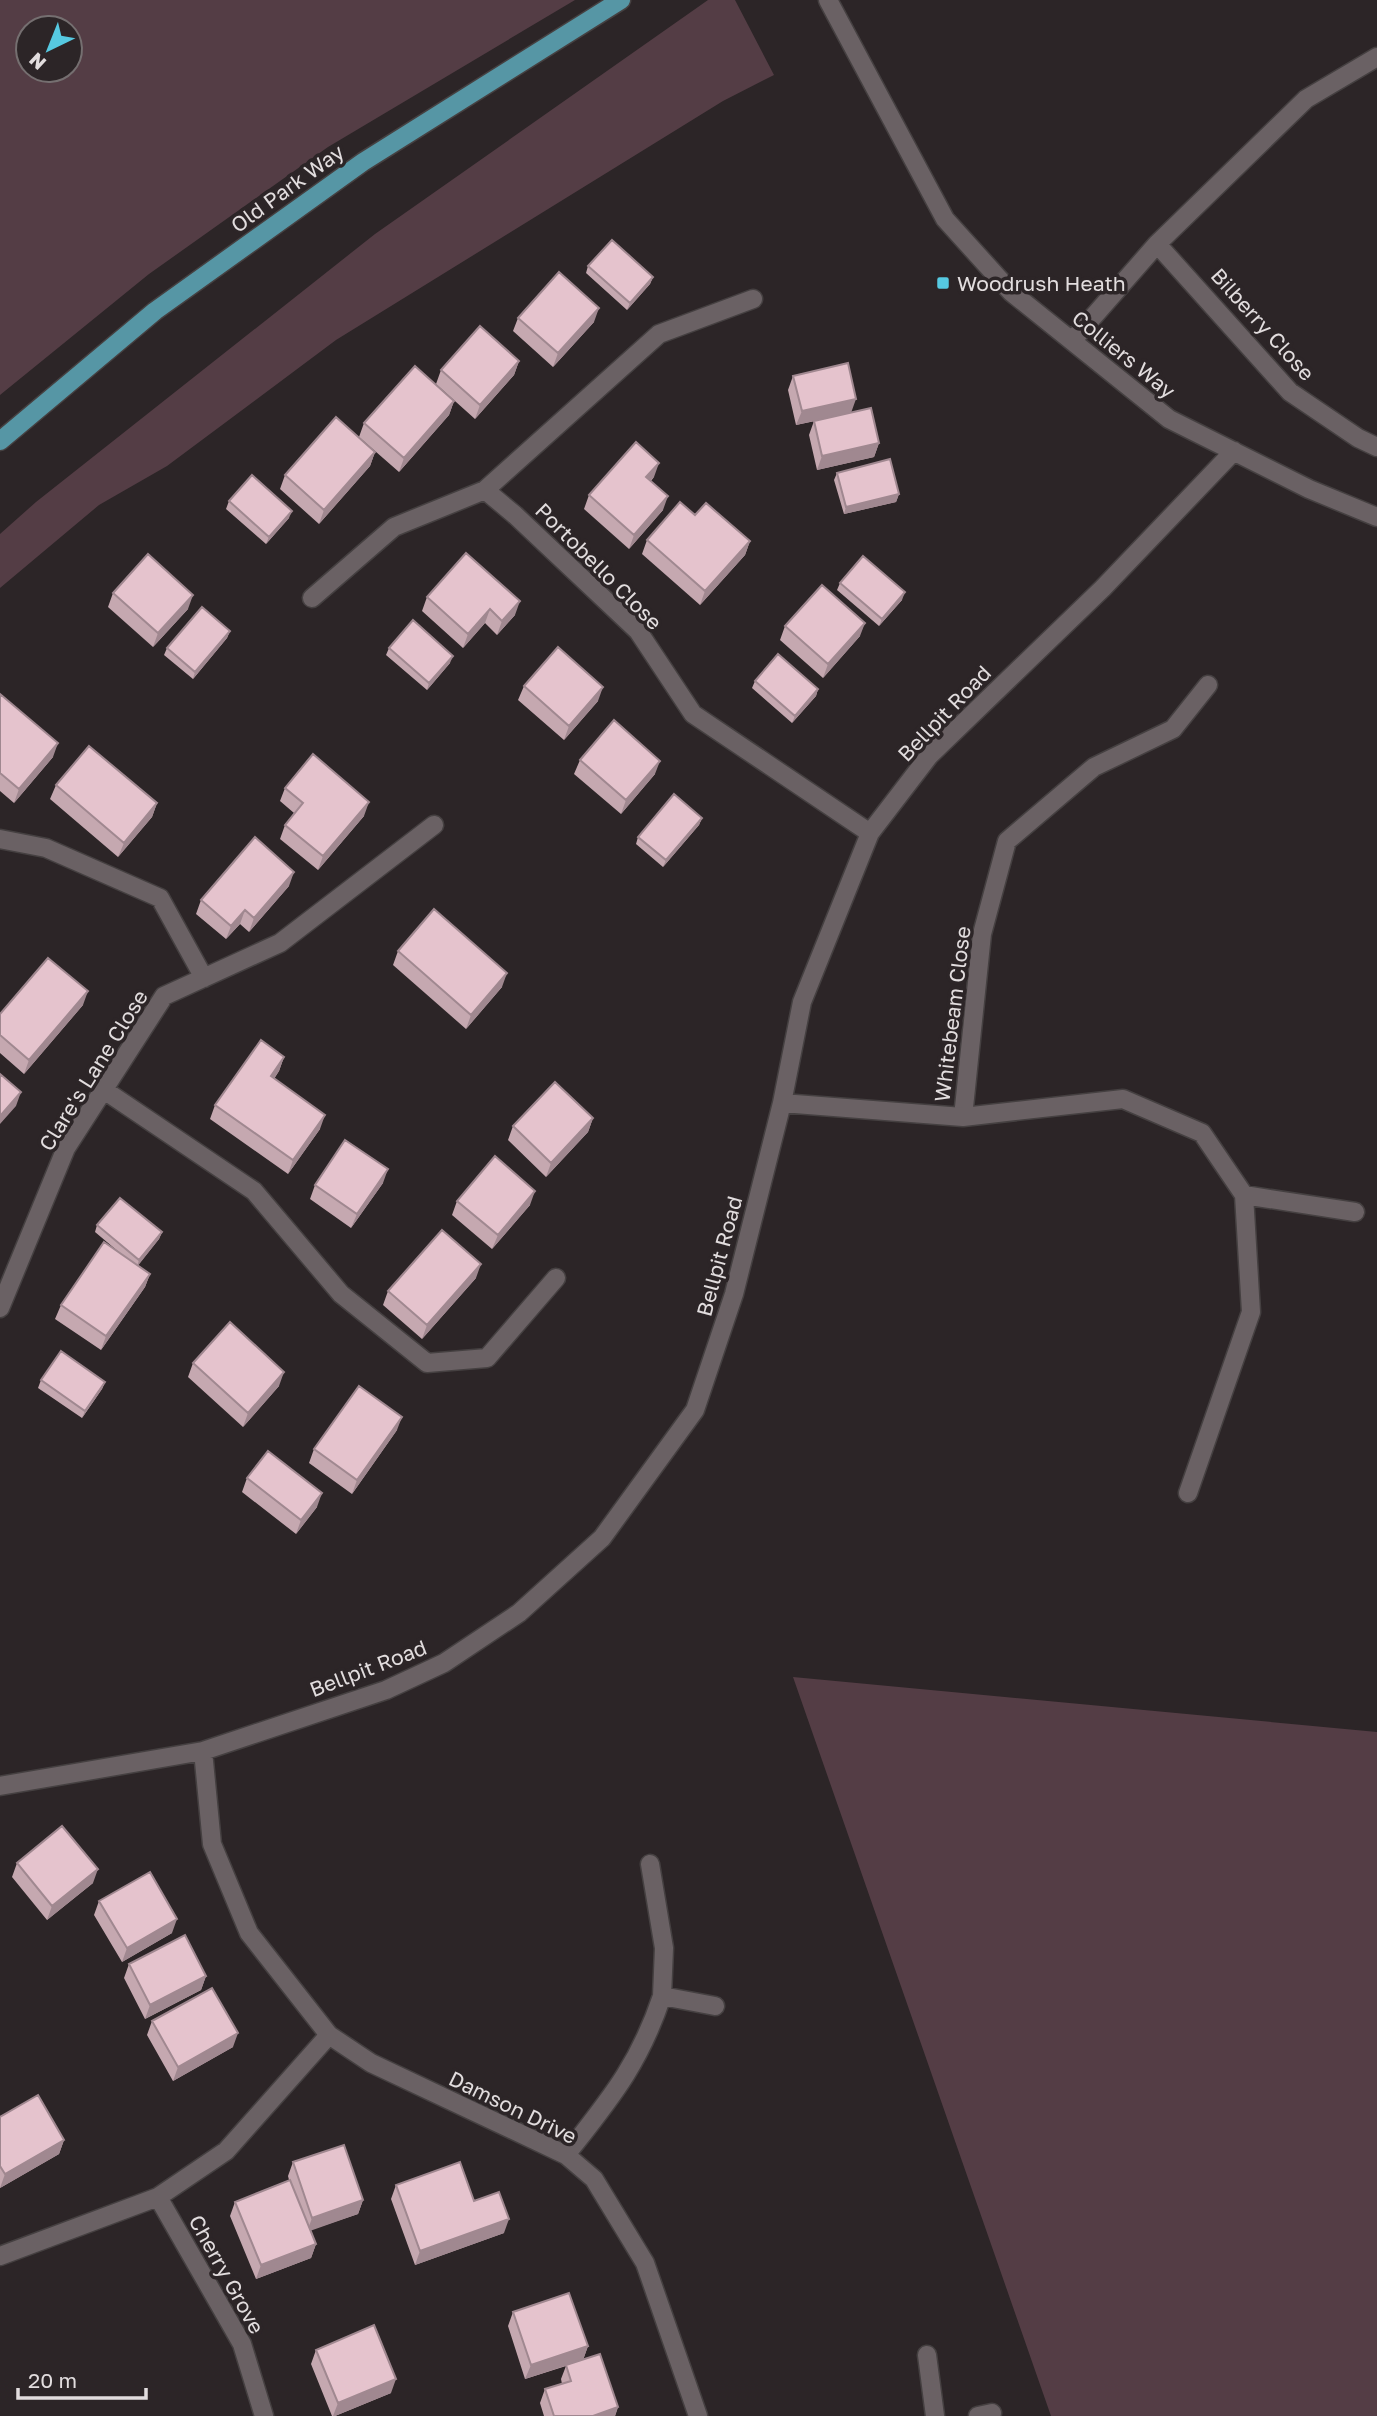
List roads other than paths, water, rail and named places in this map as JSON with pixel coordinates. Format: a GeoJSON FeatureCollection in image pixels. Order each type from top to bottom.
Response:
{"type":"FeatureCollection","features":[{"type":"Feature","properties":{"kind":"main road","name":"Old Park Way"},"geometry":{"type":"LineString","coordinates":[[0,441],[155,311],[363,162],[621,0]]}},
{"type":"Feature","properties":{"kind":"street","name":"Colliers Way"},"geometry":{"type":"LineString","coordinates":[[828,0],[945,219],[1011,292],[1169,419],[1309,489],[1377,517]]}},
{"type":"Feature","properties":{"kind":"street"},"geometry":{"type":"LineString","coordinates":[[1072,341],[1157,244],[1306,99],[1377,57]]}},
{"type":"Feature","properties":{"kind":"street","name":"Bilberry Close"},"geometry":{"type":"LineString","coordinates":[[1157,244],[1290,392],[1358,438],[1377,447]]}},
{"type":"Feature","properties":{"kind":"street"},"geometry":{"type":"LineString","coordinates":[[312,598],[394,527],[485,490],[659,334],[753,299]]}},
{"type":"Feature","properties":{"kind":"street","name":"Bellpit Road"},"geometry":{"type":"LineString","coordinates":[[0,1786],[203,1751],[386,1690],[444,1663],[519,1613],[602,1538],[695,1410],[734,1294],[782,1103],[802,1002],[870,833],[929,756],[1104,588],[1234,451]]}},
{"type":"Feature","properties":{"kind":"street","name":"Portobello Close"},"geometry":{"type":"LineString","coordinates":[[485,490],[516,515],[638,631],[693,714],[870,833]]}},
{"type":"Feature","properties":{"kind":"street","name":"Whitebeam Close"},"geometry":{"type":"LineString","coordinates":[[963,1117],[982,934],[1007,841],[1094,766],[1173,729],[1208,685]]}},
{"type":"Feature","properties":{"kind":"street","name":"Clare's Lane Close"},"geometry":{"type":"LineString","coordinates":[[0,1308],[66,1148],[164,996],[280,943],[434,825]]}},
{"type":"Feature","properties":{"kind":"street"},"geometry":{"type":"LineString","coordinates":[[0,839],[46,848],[160,898],[204,978]]}},
{"type":"Feature","properties":{"kind":"street"},"geometry":{"type":"LineString","coordinates":[[104,1090],[254,1191],[341,1294],[427,1363],[487,1358],[555,1278]]}},
{"type":"Feature","properties":{"kind":"street","name":"Whitebeam Close"},"geometry":{"type":"LineString","coordinates":[[782,1103],[963,1117],[1123,1098],[1202,1133],[1244,1195]]}},
{"type":"Feature","properties":{"kind":"street"},"geometry":{"type":"LineString","coordinates":[[1188,1493],[1251,1312],[1244,1195],[1354,1212]]}},
{"type":"Feature","properties":{"kind":"street","name":"Damson Drive"},"geometry":{"type":"LineString","coordinates":[[203,1751],[212,1844],[249,1933],[329,2035],[371,2063],[566,2155],[594,2179],[645,2263],[698,2416]]}},
{"type":"Feature","properties":{"kind":"street"},"geometry":{"type":"LineString","coordinates":[[566,2155],[629,2074],[649,2034],[662,1996],[664,1948],[650,1864]]}},
{"type":"Feature","properties":{"kind":"street"},"geometry":{"type":"LineString","coordinates":[[662,1996],[715,2006]]}},
{"type":"Feature","properties":{"kind":"street"},"geometry":{"type":"LineString","coordinates":[[0,2256],[158,2197],[226,2151],[329,2035]]}},
{"type":"Feature","properties":{"kind":"street","name":"Cherry Grove"},"geometry":{"type":"LineString","coordinates":[[158,2197],[242,2344],[264,2416]]}},
{"type":"Feature","properties":{"kind":"street"},"geometry":{"type":"LineString","coordinates":[[927,2355],[935,2416]]}},
{"type":"Feature","properties":{"kind":"place","name":"Woodrush Heath"},"geometry":{"type":"Point","coordinates":[943,283]}}]}
